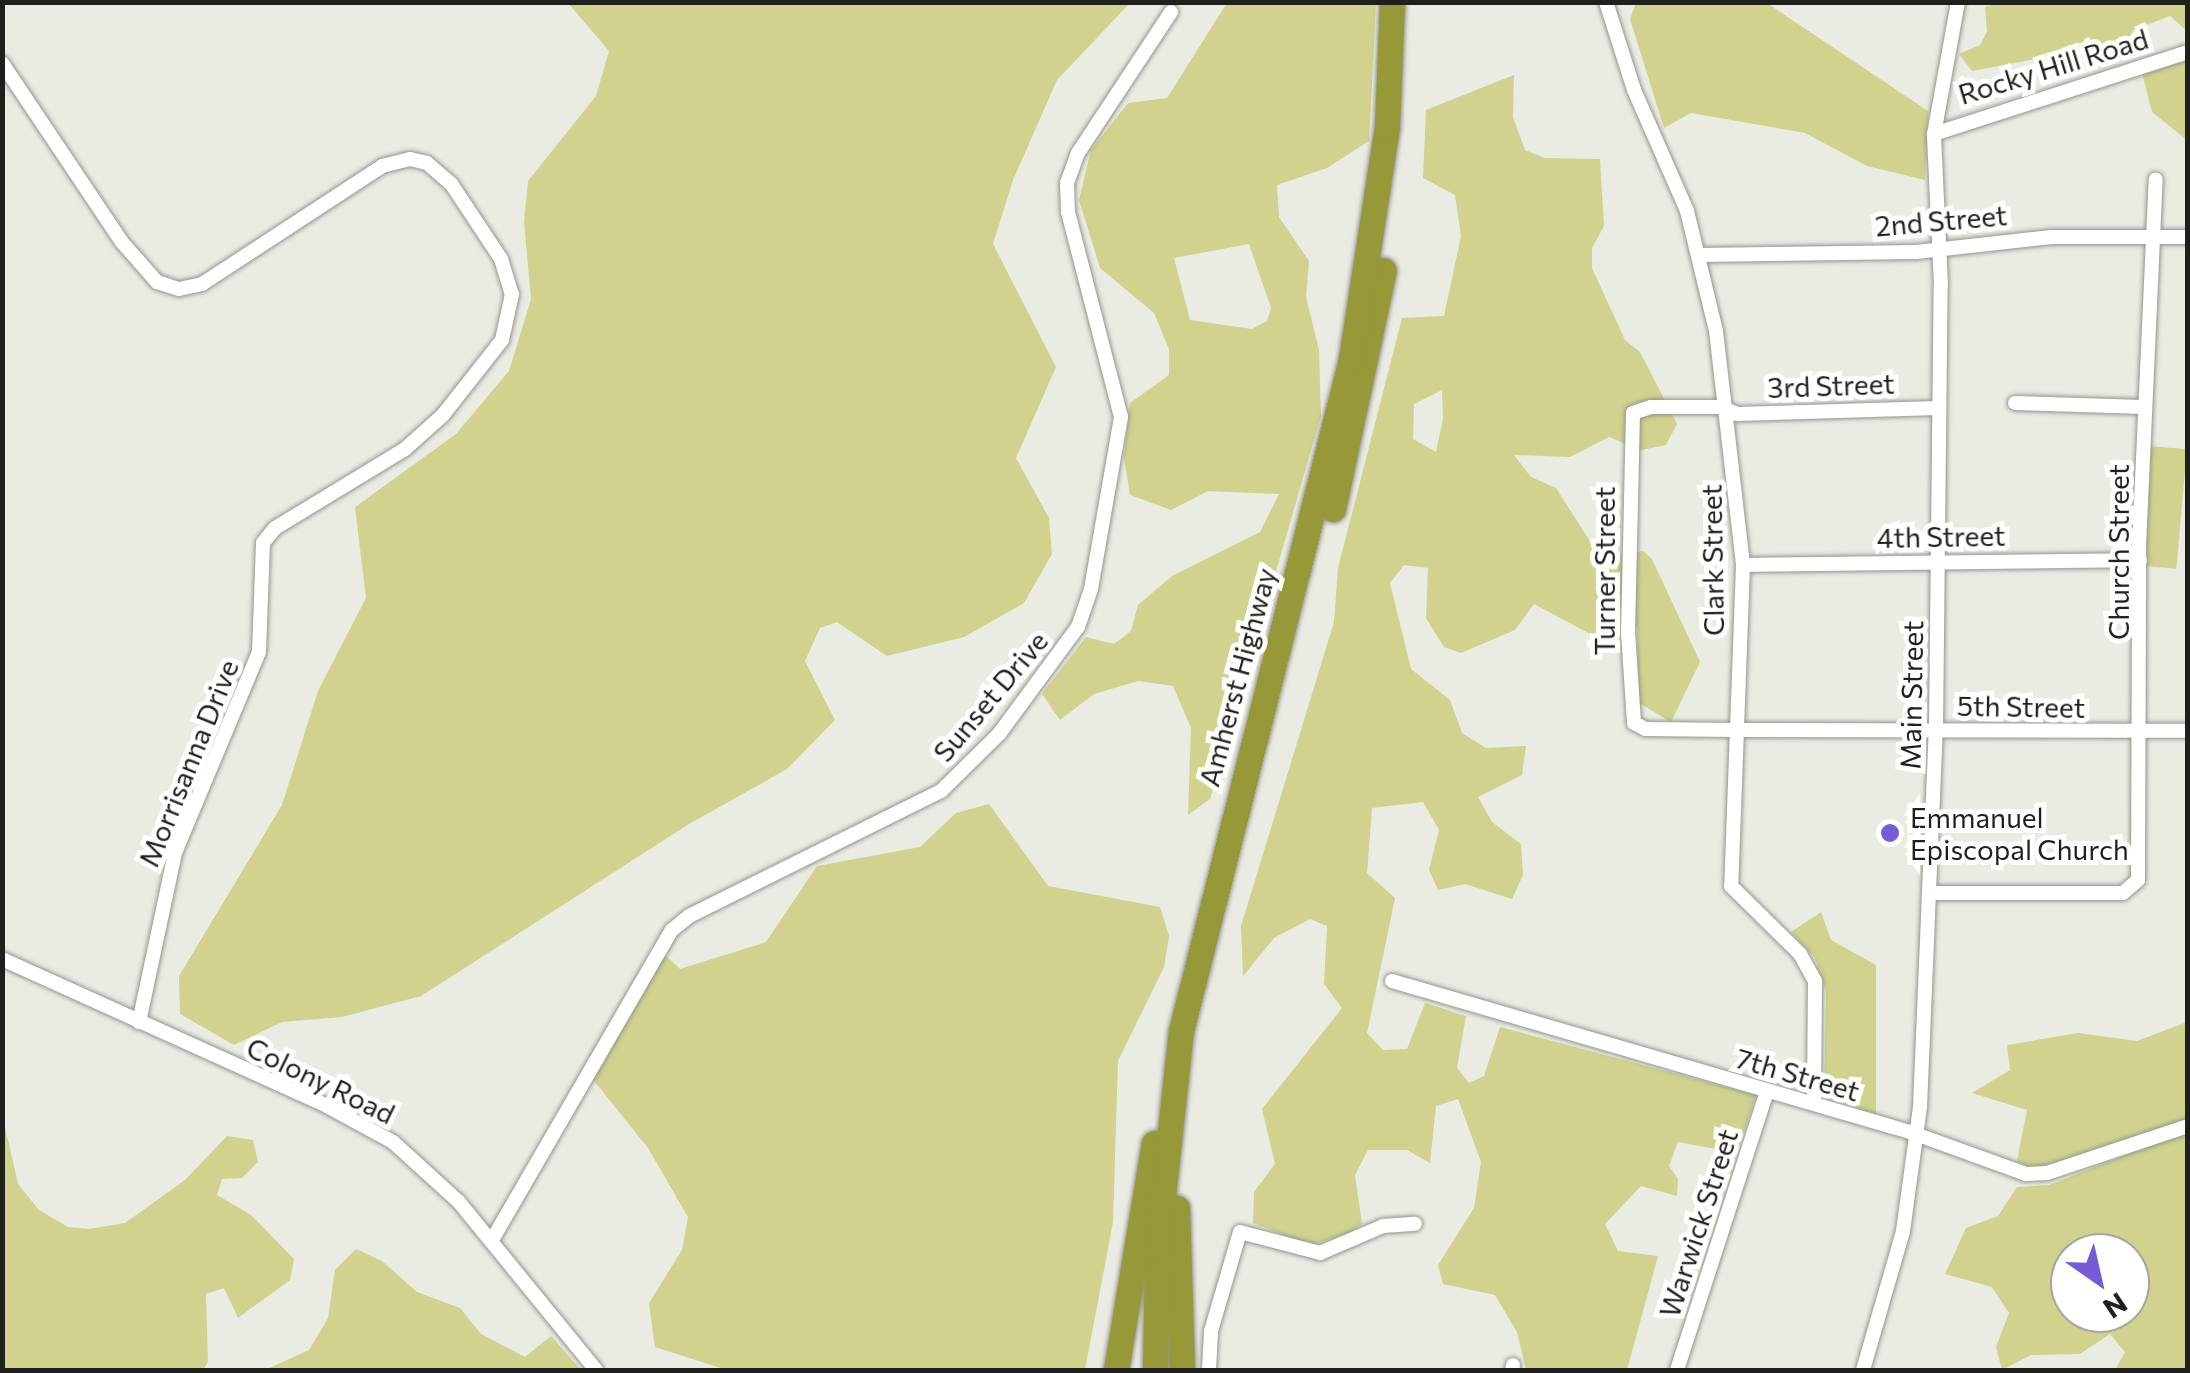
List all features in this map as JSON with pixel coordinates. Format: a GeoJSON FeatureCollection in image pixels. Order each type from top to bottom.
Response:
{"type":"FeatureCollection","features":[{"type":"Feature","properties":{"kind":"highway","name":"Amherst Highway"},"geometry":{"type":"LineString","coordinates":[[1155,1370],[1157,1251],[1181,1031],[1242,770],[1352,358],[1385,146],[1392,2]]}},
{"type":"Feature","properties":{"kind":"highway","name":"Amherst Highway"},"geometry":{"type":"LineString","coordinates":[[1171,1370],[1177,1208],[1217,935],[1350,448],[1376,326],[1400,133],[1406,2]]}},
{"type":"Feature","properties":{"kind":"highway"},"geometry":{"type":"LineString","coordinates":[[1116,1370],[1144,1184],[1181,1031]]}},
{"type":"Feature","properties":{"kind":"highway"},"geometry":{"type":"LineString","coordinates":[[1177,1208],[1182,1370]]}},
{"type":"Feature","properties":{"kind":"street","name":"Clark Street"},"geometry":{"type":"LineString","coordinates":[[1606,2],[1699,255],[1727,409],[1742,565],[1732,886],[1800,954],[1815,981],[1814,1103]]}},
{"type":"Feature","properties":{"kind":"street","name":"Main Street"},"geometry":{"type":"LineString","coordinates":[[1863,1370],[1895,1266],[1917,1135],[1933,893],[1936,729],[1940,250],[1934,134],[1958,2]]}},
{"type":"Feature","properties":{"kind":"street","name":"Sunset Drive"},"geometry":{"type":"LineString","coordinates":[[492,1240],[677,925],[940,791],[998,734],[1078,626],[1091,590],[1121,416],[1068,212],[1067,182],[1078,153],[1171,12]]}},
{"type":"Feature","properties":{"kind":"street","name":"Rocky Hill Road"},"geometry":{"type":"LineString","coordinates":[[1934,134],[2188,52]]}},
{"type":"Feature","properties":{"kind":"street","name":"Morrisanna Drive"},"geometry":{"type":"LineString","coordinates":[[2,63],[121,242],[157,282],[179,288],[202,284],[382,166],[410,160],[427,164],[452,185],[501,259],[512,294],[502,340],[434,424],[276,528],[264,543],[259,652],[174,853],[139,1022]]}},
{"type":"Feature","properties":{"kind":"street","name":"Church Street"},"geometry":{"type":"LineString","coordinates":[[1933,893],[2123,893],[2138,880],[2142,732],[2140,560],[2156,179]]}},
{"type":"Feature","properties":{"kind":"street","name":"2nd Street"},"geometry":{"type":"LineString","coordinates":[[1699,255],[1940,250],[2052,237],[2188,237]]}},
{"type":"Feature","properties":{"kind":"street"},"geometry":{"type":"LineString","coordinates":[[2015,403],[2144,407]]}},
{"type":"Feature","properties":{"kind":"street","name":"Turner Street"},"geometry":{"type":"LineString","coordinates":[[1727,409],[1651,407],[1630,420],[1628,632],[1634,723],[1646,729],[1735,730]]}},
{"type":"Feature","properties":{"kind":"street","name":"3rd Street"},"geometry":{"type":"LineString","coordinates":[[1727,409],[1737,414],[1938,408]]}},
{"type":"Feature","properties":{"kind":"street","name":"4th Street"},"geometry":{"type":"LineString","coordinates":[[1742,565],[2140,560]]}},
{"type":"Feature","properties":{"kind":"street","name":"5th Street"},"geometry":{"type":"LineString","coordinates":[[1735,730],[2188,732]]}},
{"type":"Feature","properties":{"kind":"street","name":"Colony Road"},"geometry":{"type":"LineString","coordinates":[[2,959],[366,1125],[430,1173],[492,1240],[596,1370]]}},
{"type":"Feature","properties":{"kind":"street","name":"7th Street"},"geometry":{"type":"LineString","coordinates":[[1392,981],[1814,1103],[2038,1175],[2188,1126]]}},
{"type":"Feature","properties":{"kind":"street","name":"Warwick Street"},"geometry":{"type":"LineString","coordinates":[[1677,1370],[1767,1091]]}},
{"type":"Feature","properties":{"kind":"street"},"geometry":{"type":"LineString","coordinates":[[1209,1370],[1211,1331],[1237,1236],[1245,1230],[1320,1253],[1383,1226],[1415,1224]]}},
{"type":"Feature","properties":{"kind":"green space"},"geometry":{"type":"Polygon","coordinates":[[[568,3],[1130,3],[1057,80],[1013,180],[993,244],[1056,367],[1016,458],[1049,518],[1052,554],[1024,603],[964,637],[887,656],[837,622],[820,628],[805,661],[835,720],[787,769],[689,824],[421,996],[342,1017],[282,1022],[234,1045],[180,1014],[179,976],[282,805],[318,691],[366,598],[355,507],[456,434],[509,371],[531,299],[524,222],[528,181],[596,96],[609,51],[568,3]]]}},
{"type":"Feature","properties":{"kind":"green space"},"geometry":{"type":"Polygon","coordinates":[[[1227,3],[1376,3],[1369,141],[1327,168],[1277,185],[1279,217],[1309,261],[1306,297],[1319,350],[1321,416],[1210,799],[1188,815],[1191,728],[1173,686],[1138,681],[1094,694],[1060,720],[1042,694],[1086,637],[1114,644],[1131,631],[1138,605],[1172,576],[1260,532],[1279,494],[1208,491],[1171,510],[1130,495],[1124,457],[1130,403],[1169,375],[1169,349],[1154,313],[1100,268],[1079,200],[1091,150],[1128,103],[1167,98],[1227,3]],[[1249,244],[1174,258],[1190,320],[1252,329],[1267,321],[1271,308],[1249,244]]]}},
{"type":"Feature","properties":{"kind":"green space"},"geometry":{"type":"Polygon","coordinates":[[[1636,3],[1767,3],[1928,111],[1925,180],[1867,166],[1805,133],[1691,113],[1664,128],[1630,19],[1636,3]]]}},
{"type":"Feature","properties":{"kind":"green space"},"geometry":{"type":"Polygon","coordinates":[[[1999,3],[2187,3],[2187,31],[2170,16],[2133,30],[2116,64],[2077,75],[2067,53],[1972,71],[1959,54],[1980,45],[1987,32],[1985,7],[1999,3]]]}},
{"type":"Feature","properties":{"kind":"green space"},"geometry":{"type":"Polygon","coordinates":[[[2187,61],[2187,140],[2152,112],[2142,73],[2187,61]]]}},
{"type":"Feature","properties":{"kind":"green space"},"geometry":{"type":"Polygon","coordinates":[[[1514,75],[1513,117],[1525,150],[1545,158],[1600,159],[1604,226],[1592,248],[1592,268],[1625,340],[1640,352],[1677,424],[1666,445],[1641,450],[1609,437],[1570,457],[1514,455],[1531,477],[1556,488],[1600,557],[1643,551],[1652,559],[1700,662],[1671,722],[1639,703],[1637,627],[1618,606],[1596,637],[1534,604],[1515,630],[1461,653],[1444,647],[1426,618],[1428,568],[1404,565],[1390,583],[1411,669],[1450,700],[1462,733],[1486,748],[1526,746],[1522,775],[1478,797],[1492,822],[1521,844],[1523,875],[1512,899],[1465,884],[1438,890],[1429,870],[1439,830],[1423,802],[1372,808],[1367,873],[1395,898],[1367,1033],[1383,1050],[1407,1049],[1425,1003],[1466,1016],[1457,1068],[1469,1083],[1484,1076],[1500,1027],[1756,1095],[1737,1153],[1678,1142],[1669,1166],[1678,1179],[1677,1196],[1641,1186],[1605,1224],[1618,1251],[1658,1256],[1627,1370],[1526,1370],[1517,1332],[1495,1295],[1443,1284],[1438,1265],[1474,1208],[1481,1162],[1458,1099],[1436,1106],[1430,1163],[1407,1150],[1368,1150],[1355,1175],[1362,1224],[1346,1235],[1309,1245],[1253,1223],[1254,1192],[1275,1164],[1262,1109],[1342,1008],[1324,984],[1327,926],[1310,919],[1274,938],[1243,976],[1241,926],[1334,622],[1338,568],[1402,318],[1444,316],[1461,236],[1455,195],[1423,178],[1426,110],[1514,75]],[[1442,390],[1414,404],[1413,439],[1436,452],[1443,419],[1442,390]]]}},
{"type":"Feature","properties":{"kind":"green space"},"geometry":{"type":"Polygon","coordinates":[[[2149,446],[2187,449],[2176,569],[2139,566],[2149,446]]]}},
{"type":"Feature","properties":{"kind":"green space"},"geometry":{"type":"Polygon","coordinates":[[[989,804],[1048,886],[1160,907],[1169,936],[1164,967],[1118,1061],[1113,1222],[1085,1370],[727,1370],[655,1347],[649,1303],[682,1250],[688,1217],[648,1148],[591,1077],[663,953],[680,969],[766,942],[817,866],[920,847],[956,813],[989,804]]]}},
{"type":"Feature","properties":{"kind":"green space"},"geometry":{"type":"Polygon","coordinates":[[[1821,912],[1831,940],[1876,965],[1876,1114],[1824,1097],[1826,992],[1815,958],[1791,932],[1821,912]]]}},
{"type":"Feature","properties":{"kind":"green space"},"geometry":{"type":"Polygon","coordinates":[[[2187,1022],[2187,1370],[2115,1370],[2125,1352],[2110,1334],[2080,1354],[2031,1355],[2002,1370],[1996,1347],[2009,1313],[1992,1287],[1945,1274],[1966,1228],[1998,1216],[2017,1187],[2049,1185],[2182,1133],[2034,1170],[2017,1161],[2027,1110],[1972,1093],[2010,1070],[2007,1045],[2078,1033],[2137,1041],[2187,1022]]]}},
{"type":"Feature","properties":{"kind":"green space"},"geometry":{"type":"Polygon","coordinates":[[[3,1118],[18,1184],[39,1210],[68,1227],[89,1229],[125,1223],[185,1180],[227,1136],[253,1140],[258,1162],[242,1178],[222,1179],[217,1195],[251,1215],[294,1259],[290,1280],[238,1318],[224,1288],[206,1294],[208,1362],[203,1370],[3,1370],[3,1118]]]}},
{"type":"Feature","properties":{"kind":"green space"},"geometry":{"type":"Polygon","coordinates":[[[356,1249],[382,1261],[417,1292],[460,1308],[481,1334],[525,1357],[551,1336],[581,1370],[265,1370],[309,1350],[328,1318],[335,1270],[356,1249]]]}},
{"type":"Feature","properties":{"kind":"place","name":"Emmanuel Episcopal Church"},"geometry":{"type":"Point","coordinates":[1890,833]}}]}
